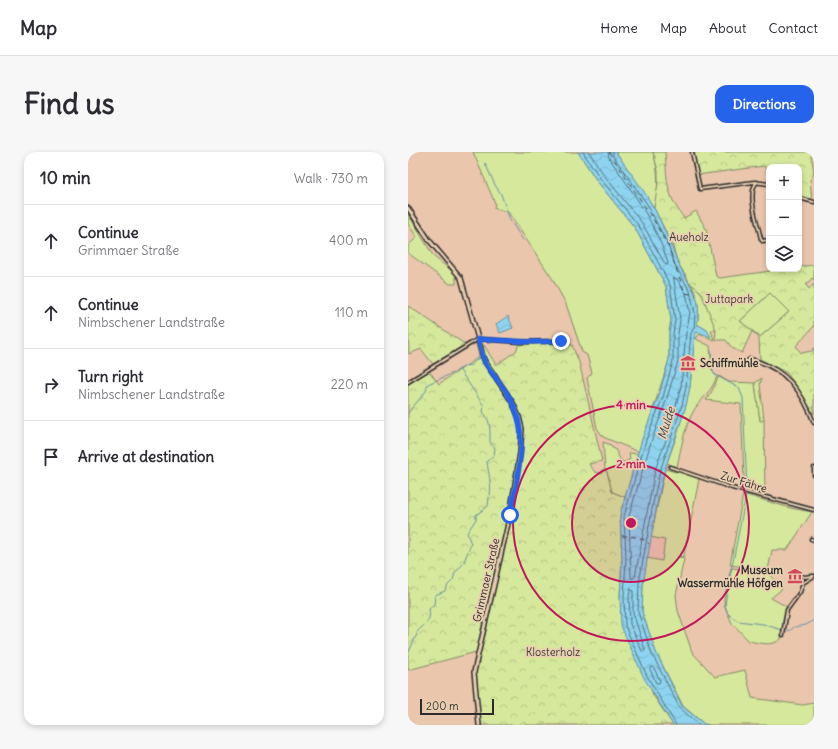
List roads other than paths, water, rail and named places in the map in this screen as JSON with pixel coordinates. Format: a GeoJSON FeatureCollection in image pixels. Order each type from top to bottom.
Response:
{"type":"FeatureCollection","features":[{"type":"Feature","properties":{"kind":"main road","name":"Grimmaer Straße"},"geometry":{"type":"LineString","coordinates":[[408,208],[429,240],[461,278],[484,360],[516,408],[520,421],[522,439],[507,528],[474,670],[479,725]]}},
{"type":"Feature","properties":{"kind":"street"},"geometry":{"type":"LineString","coordinates":[[692,152],[700,189],[758,182],[766,183]]}},
{"type":"Feature","properties":{"kind":"street"},"geometry":{"type":"LineString","coordinates":[[758,182],[752,189],[752,199],[761,239],[762,241],[766,240]]}},
{"type":"Feature","properties":{"kind":"street"},"geometry":{"type":"LineString","coordinates":[[802,199],[814,202]]}},
{"type":"Feature","properties":{"kind":"street"},"geometry":{"type":"LineString","coordinates":[[408,382],[478,339],[527,342],[561,341]]}},
{"type":"Feature","properties":{"kind":"street"},"geometry":{"type":"LineString","coordinates":[[741,364],[750,359],[763,363],[785,374],[807,406],[814,423]]}},
{"type":"Feature","properties":{"kind":"street","name":"Zur Fähre"},"geometry":{"type":"LineString","coordinates":[[670,467],[732,488],[814,510]]}},
{"type":"Feature","properties":{"kind":"street"},"geometry":{"type":"LineString","coordinates":[[814,468],[814,475]]}},
{"type":"Feature","properties":{"kind":"street"},"geometry":{"type":"LineString","coordinates":[[796,573],[804,577],[814,576]]}},
{"type":"Feature","properties":{"kind":"street"},"geometry":{"type":"LineString","coordinates":[[783,632],[786,610],[805,582],[814,576]]}},
{"type":"Feature","properties":{"kind":"street"},"geometry":{"type":"LineString","coordinates":[[804,577],[805,582]]}},
{"type":"Feature","properties":{"kind":"water","name":"Mulde"},"geometry":{"type":"Polygon","coordinates":[[[578,152],[616,152],[643,190],[655,210],[682,271],[694,290],[698,304],[697,324],[707,330],[711,337],[698,332],[695,333],[690,387],[686,406],[664,472],[658,499],[643,584],[642,612],[656,652],[682,706],[704,724],[709,725],[673,725],[644,678],[621,626],[620,597],[622,558],[620,515],[642,439],[659,395],[669,360],[669,333],[671,320],[666,286],[635,228],[597,181],[578,152]]]}},
{"type":"Feature","properties":{"kind":"water"},"geometry":{"type":"Polygon","coordinates":[[[508,316],[513,328],[500,333],[496,324],[508,316]]]}},
{"type":"Feature","properties":{"kind":"waterway"},"geometry":{"type":"LineString","coordinates":[[485,163],[495,185],[501,194],[510,220],[523,240]]}},
{"type":"Feature","properties":{"kind":"waterway"},"geometry":{"type":"LineString","coordinates":[[711,350],[713,372],[715,375],[739,388],[743,398],[747,490]]}},
{"type":"Feature","properties":{"kind":"waterway"},"geometry":{"type":"LineString","coordinates":[[455,372],[465,366],[471,365],[480,357]]}},
{"type":"Feature","properties":{"kind":"waterway"},"geometry":{"type":"LineString","coordinates":[[459,369],[484,406],[483,412],[489,422],[490,442],[495,448],[494,455],[487,461],[490,495]]}},
{"type":"Feature","properties":{"kind":"waterway"},"geometry":{"type":"LineString","coordinates":[[408,413],[426,391],[428,384],[453,373]]}},
{"type":"Feature","properties":{"kind":"waterway"},"geometry":{"type":"LineString","coordinates":[[746,495],[725,605],[728,614],[738,621],[763,624],[785,631],[791,630],[794,627],[806,625],[814,620]]}},
{"type":"Feature","properties":{"kind":"waterway"},"geometry":{"type":"LineString","coordinates":[[417,632],[428,620],[430,613],[429,609],[434,605],[435,595],[445,591],[453,580],[455,573],[463,564],[471,544],[467,533],[476,519],[476,515],[488,506],[489,497]]}},
{"type":"Feature","properties":{"kind":"waterway"},"geometry":{"type":"LineString","coordinates":[[408,654],[417,634]]}},
{"type":"Feature","properties":{"kind":"place","name":"Schiffmühle"},"geometry":{"type":"Point","coordinates":[688,363]}},
{"type":"Feature","properties":{"kind":"place","name":"Museum Wassermühle Höfgen"},"geometry":{"type":"Point","coordinates":[795,576]}},
{"type":"Feature","properties":{"kind":"park label","name":"Aueholz"},"geometry":{"type":"Point","coordinates":[689,237]}},
{"type":"Feature","properties":{"kind":"park label","name":"Juttapark"},"geometry":{"type":"Point","coordinates":[729,299]}},
{"type":"Feature","properties":{"kind":"park label","name":"Klosterholz"},"geometry":{"type":"Point","coordinates":[553,652]}}]}
